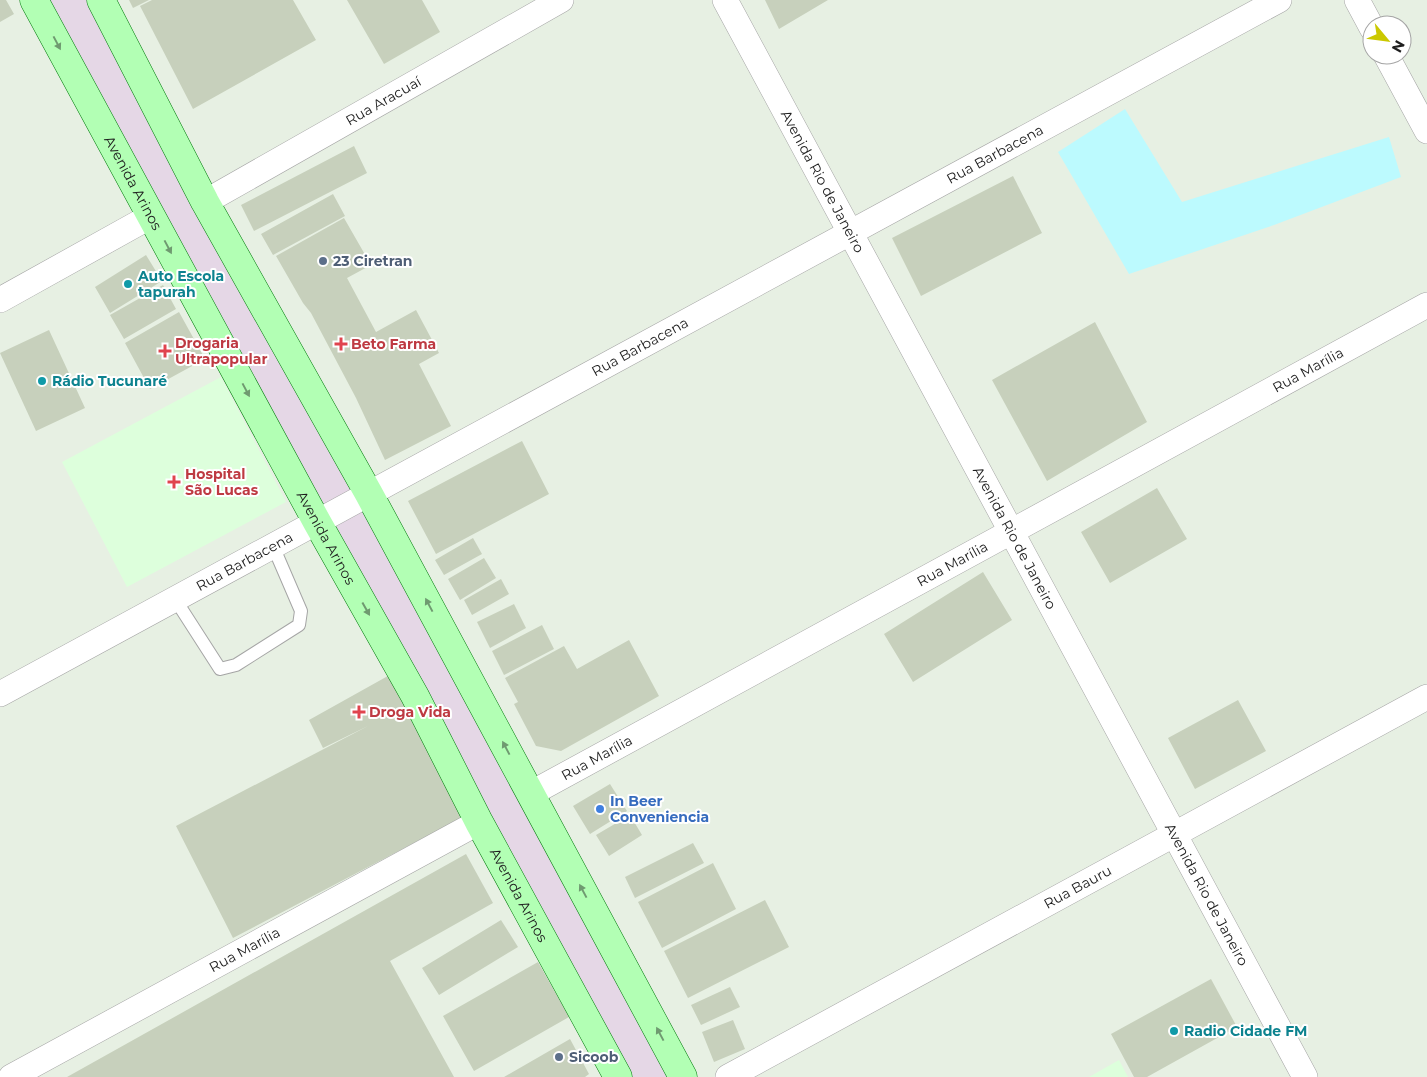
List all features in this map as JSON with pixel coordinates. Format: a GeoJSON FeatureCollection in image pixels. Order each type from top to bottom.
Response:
{"type":"FeatureCollection","features":[{"type":"Feature","properties":{"kind":"main road","name":"Avenida Arinos"},"geometry":{"type":"LineString","coordinates":[[34,0],[317,522],[415,696],[479,822],[618,1077]]}},
{"type":"Feature","properties":{"kind":"main road"},"geometry":{"type":"LineString","coordinates":[[101,0],[205,202],[369,494],[683,1077]]}},
{"type":"Feature","properties":{"kind":"street","name":"Rua Aracuaí"},"geometry":{"type":"LineString","coordinates":[[205,202],[561,0]]}},
{"type":"Feature","properties":{"kind":"street","name":"Avenida Rio de Janeiro"},"geometry":{"type":"LineString","coordinates":[[725,0],[1305,1077]]}},
{"type":"Feature","properties":{"kind":"street","name":"Rua Barbacena"},"geometry":{"type":"LineString","coordinates":[[0,694],[1279,0]]}},
{"type":"Feature","properties":{"kind":"street"},"geometry":{"type":"LineString","coordinates":[[1357,0],[1365,15]]}},
{"type":"Feature","properties":{"kind":"street"},"geometry":{"type":"LineString","coordinates":[[1391,65],[1427,131]]}},
{"type":"Feature","properties":{"kind":"street"},"geometry":{"type":"LineString","coordinates":[[0,300],[151,216]]}},
{"type":"Feature","properties":{"kind":"street","name":"Rua Marília"},"geometry":{"type":"LineString","coordinates":[[530,794],[1427,305]]}},
{"type":"Feature","properties":{"kind":"street","name":"Rua Bauru"},"geometry":{"type":"LineString","coordinates":[[728,1077],[1427,697]]}},
{"type":"Feature","properties":{"kind":"street","name":"Rua Marília"},"geometry":{"type":"LineString","coordinates":[[11,1077],[479,822]]}},
{"type":"Feature","properties":{"kind":"lane"},"geometry":{"type":"LineString","coordinates":[[175,599],[220,669],[236,665],[299,625],[301,611],[273,546]]}},
{"type":"Feature","properties":{"kind":"shaded area"},"geometry":{"type":"Polygon","coordinates":[[[48,0],[95,0],[675,1077],[629,1077],[48,0]]]}},
{"type":"Feature","properties":{"kind":"shaded area"},"geometry":{"type":"Polygon","coordinates":[[[1125,109],[1182,202],[1389,137],[1401,177],[1274,225],[1129,274],[1058,152],[1125,109]]]}},
{"type":"Feature","properties":{"kind":"shaded area","name":"Hospital São Lucas"},"geometry":{"type":"Polygon","coordinates":[[[221,377],[286,502],[127,587],[62,462],[221,377]]]}},
{"type":"Feature","properties":{"kind":"shaded area"},"geometry":{"type":"Polygon","coordinates":[[[1119,1060],[1128,1077],[1089,1077],[1119,1060]]]}},
{"type":"Feature","properties":{"kind":"building"},"geometry":{"type":"Polygon","coordinates":[[[0,0],[6,0],[14,14],[0,22],[0,0]]]}},
{"type":"Feature","properties":{"kind":"building"},"geometry":{"type":"Polygon","coordinates":[[[129,0],[149,0],[133,8],[129,0]]]}},
{"type":"Feature","properties":{"kind":"building"},"geometry":{"type":"Polygon","coordinates":[[[152,0],[293,0],[316,40],[193,109],[140,6],[152,0]]]}},
{"type":"Feature","properties":{"kind":"building"},"geometry":{"type":"Polygon","coordinates":[[[347,0],[422,0],[440,32],[384,64],[347,0]]]}},
{"type":"Feature","properties":{"kind":"building"},"geometry":{"type":"Polygon","coordinates":[[[765,0],[828,0],[779,29],[765,0]]]}},
{"type":"Feature","properties":{"kind":"building"},"geometry":{"type":"Polygon","coordinates":[[[354,146],[367,173],[254,231],[241,205],[354,146]]]}},
{"type":"Feature","properties":{"kind":"building"},"geometry":{"type":"Polygon","coordinates":[[[1013,176],[1042,233],[921,296],[892,238],[1013,176]]]}},
{"type":"Feature","properties":{"kind":"building"},"geometry":{"type":"Polygon","coordinates":[[[333,194],[345,216],[273,255],[261,234],[333,194]]]}},
{"type":"Feature","properties":{"kind":"building"},"geometry":{"type":"Polygon","coordinates":[[[344,218],[371,265],[347,278],[376,332],[416,310],[439,353],[419,364],[451,426],[385,460],[356,398],[311,313],[303,303],[276,256],[344,218]]]}},
{"type":"Feature","properties":{"kind":"building","name":"Auto Escola tapurah"},"geometry":{"type":"Polygon","coordinates":[[[146,255],[162,281],[110,313],[95,287],[146,255]]]}},
{"type":"Feature","properties":{"kind":"building"},"geometry":{"type":"Polygon","coordinates":[[[163,285],[176,309],[124,339],[110,315],[163,285]]]}},
{"type":"Feature","properties":{"kind":"building","name":"Drogaria Ultrapopular"},"geometry":{"type":"Polygon","coordinates":[[[179,312],[205,359],[150,389],[125,343],[179,312]]]}},
{"type":"Feature","properties":{"kind":"building"},"geometry":{"type":"Polygon","coordinates":[[[1095,322],[1147,422],[1047,481],[992,380],[1095,322]]]}},
{"type":"Feature","properties":{"kind":"building","name":"Rádio Tucunaré"},"geometry":{"type":"Polygon","coordinates":[[[49,330],[85,408],[36,431],[0,353],[49,330]]]}},
{"type":"Feature","properties":{"kind":"building"},"geometry":{"type":"Polygon","coordinates":[[[522,441],[549,494],[436,554],[408,501],[522,441]]]}},
{"type":"Feature","properties":{"kind":"building"},"geometry":{"type":"Polygon","coordinates":[[[1157,488],[1187,539],[1110,583],[1081,532],[1157,488]]]}},
{"type":"Feature","properties":{"kind":"building"},"geometry":{"type":"Polygon","coordinates":[[[473,538],[482,554],[444,575],[435,560],[473,538]]]}},
{"type":"Feature","properties":{"kind":"building"},"geometry":{"type":"Polygon","coordinates":[[[484,558],[496,578],[460,600],[448,579],[484,558]]]}},
{"type":"Feature","properties":{"kind":"building"},"geometry":{"type":"Polygon","coordinates":[[[983,572],[1012,620],[913,682],[884,634],[983,572]]]}},
{"type":"Feature","properties":{"kind":"building"},"geometry":{"type":"Polygon","coordinates":[[[501,579],[509,594],[472,615],[464,600],[501,579]]]}},
{"type":"Feature","properties":{"kind":"building"},"geometry":{"type":"Polygon","coordinates":[[[514,604],[526,628],[490,648],[477,622],[514,604]]]}},
{"type":"Feature","properties":{"kind":"building"},"geometry":{"type":"Polygon","coordinates":[[[542,625],[554,649],[504,675],[492,651],[542,625]]]}},
{"type":"Feature","properties":{"kind":"building"},"geometry":{"type":"Polygon","coordinates":[[[629,640],[659,696],[561,751],[536,746],[514,704],[518,702],[505,678],[564,646],[577,669],[629,640]]]}},
{"type":"Feature","properties":{"kind":"building"},"geometry":{"type":"Polygon","coordinates":[[[395,672],[467,815],[233,938],[176,826],[368,726],[323,748],[309,720],[395,672]]]}},
{"type":"Feature","properties":{"kind":"building"},"geometry":{"type":"Polygon","coordinates":[[[1238,700],[1266,751],[1195,789],[1168,738],[1238,700]]]}},
{"type":"Feature","properties":{"kind":"building","name":"In Beer Conveniencia"},"geometry":{"type":"Polygon","coordinates":[[[610,784],[627,811],[590,834],[573,806],[610,784]]]}},
{"type":"Feature","properties":{"kind":"building"},"geometry":{"type":"Polygon","coordinates":[[[630,815],[642,835],[609,856],[596,835],[630,815]]]}},
{"type":"Feature","properties":{"kind":"building"},"geometry":{"type":"Polygon","coordinates":[[[693,843],[704,863],[635,898],[625,877],[693,843]]]}},
{"type":"Feature","properties":{"kind":"building"},"geometry":{"type":"Polygon","coordinates":[[[466,854],[493,903],[390,961],[454,1077],[67,1077],[466,854]]]}},
{"type":"Feature","properties":{"kind":"building"},"geometry":{"type":"Polygon","coordinates":[[[713,863],[736,909],[662,948],[638,902],[713,863]]]}},
{"type":"Feature","properties":{"kind":"building"},"geometry":{"type":"Polygon","coordinates":[[[765,900],[789,947],[688,998],[664,951],[765,900]]]}},
{"type":"Feature","properties":{"kind":"building"},"geometry":{"type":"Polygon","coordinates":[[[501,920],[518,947],[439,995],[422,968],[501,920]]]}},
{"type":"Feature","properties":{"kind":"building"},"geometry":{"type":"Polygon","coordinates":[[[538,962],[569,1017],[474,1071],[443,1016],[538,962]]]}},
{"type":"Feature","properties":{"kind":"building","name":"Radio Cidade FM"},"geometry":{"type":"Polygon","coordinates":[[[1211,979],[1237,1027],[1147,1077],[1134,1077],[1111,1034],[1211,979]]]}},
{"type":"Feature","properties":{"kind":"building"},"geometry":{"type":"Polygon","coordinates":[[[730,987],[740,1007],[701,1025],[691,1005],[730,987]]]}},
{"type":"Feature","properties":{"kind":"building"},"geometry":{"type":"Polygon","coordinates":[[[733,1020],[745,1049],[714,1062],[702,1032],[733,1020]]]}},
{"type":"Feature","properties":{"kind":"building","name":"Sicoob"},"geometry":{"type":"Polygon","coordinates":[[[570,1039],[589,1074],[585,1077],[504,1077],[570,1039]]]}},
{"type":"Feature","properties":{"kind":"place","name":"23 Ciretran"},"geometry":{"type":"Point","coordinates":[323,261]}},
{"type":"Feature","properties":{"kind":"place","name":"Auto Escola tapurah"},"geometry":{"type":"Point","coordinates":[128,284]}},
{"type":"Feature","properties":{"kind":"place","name":"Beto Farma"},"geometry":{"type":"Point","coordinates":[341,344]}},
{"type":"Feature","properties":{"kind":"place","name":"Drogaria Ultrapopular"},"geometry":{"type":"Point","coordinates":[165,351]}},
{"type":"Feature","properties":{"kind":"place","name":"Rádio Tucunaré"},"geometry":{"type":"Point","coordinates":[42,381]}},
{"type":"Feature","properties":{"kind":"place","name":"Hospital São Lucas"},"geometry":{"type":"Point","coordinates":[174,482]}},
{"type":"Feature","properties":{"kind":"place","name":"Droga Vida"},"geometry":{"type":"Point","coordinates":[359,712]}},
{"type":"Feature","properties":{"kind":"place","name":"In Beer Conveniencia"},"geometry":{"type":"Point","coordinates":[600,809]}},
{"type":"Feature","properties":{"kind":"place","name":"Radio Cidade FM"},"geometry":{"type":"Point","coordinates":[1174,1031]}},
{"type":"Feature","properties":{"kind":"place","name":"Sicoob"},"geometry":{"type":"Point","coordinates":[559,1057]}}]}
